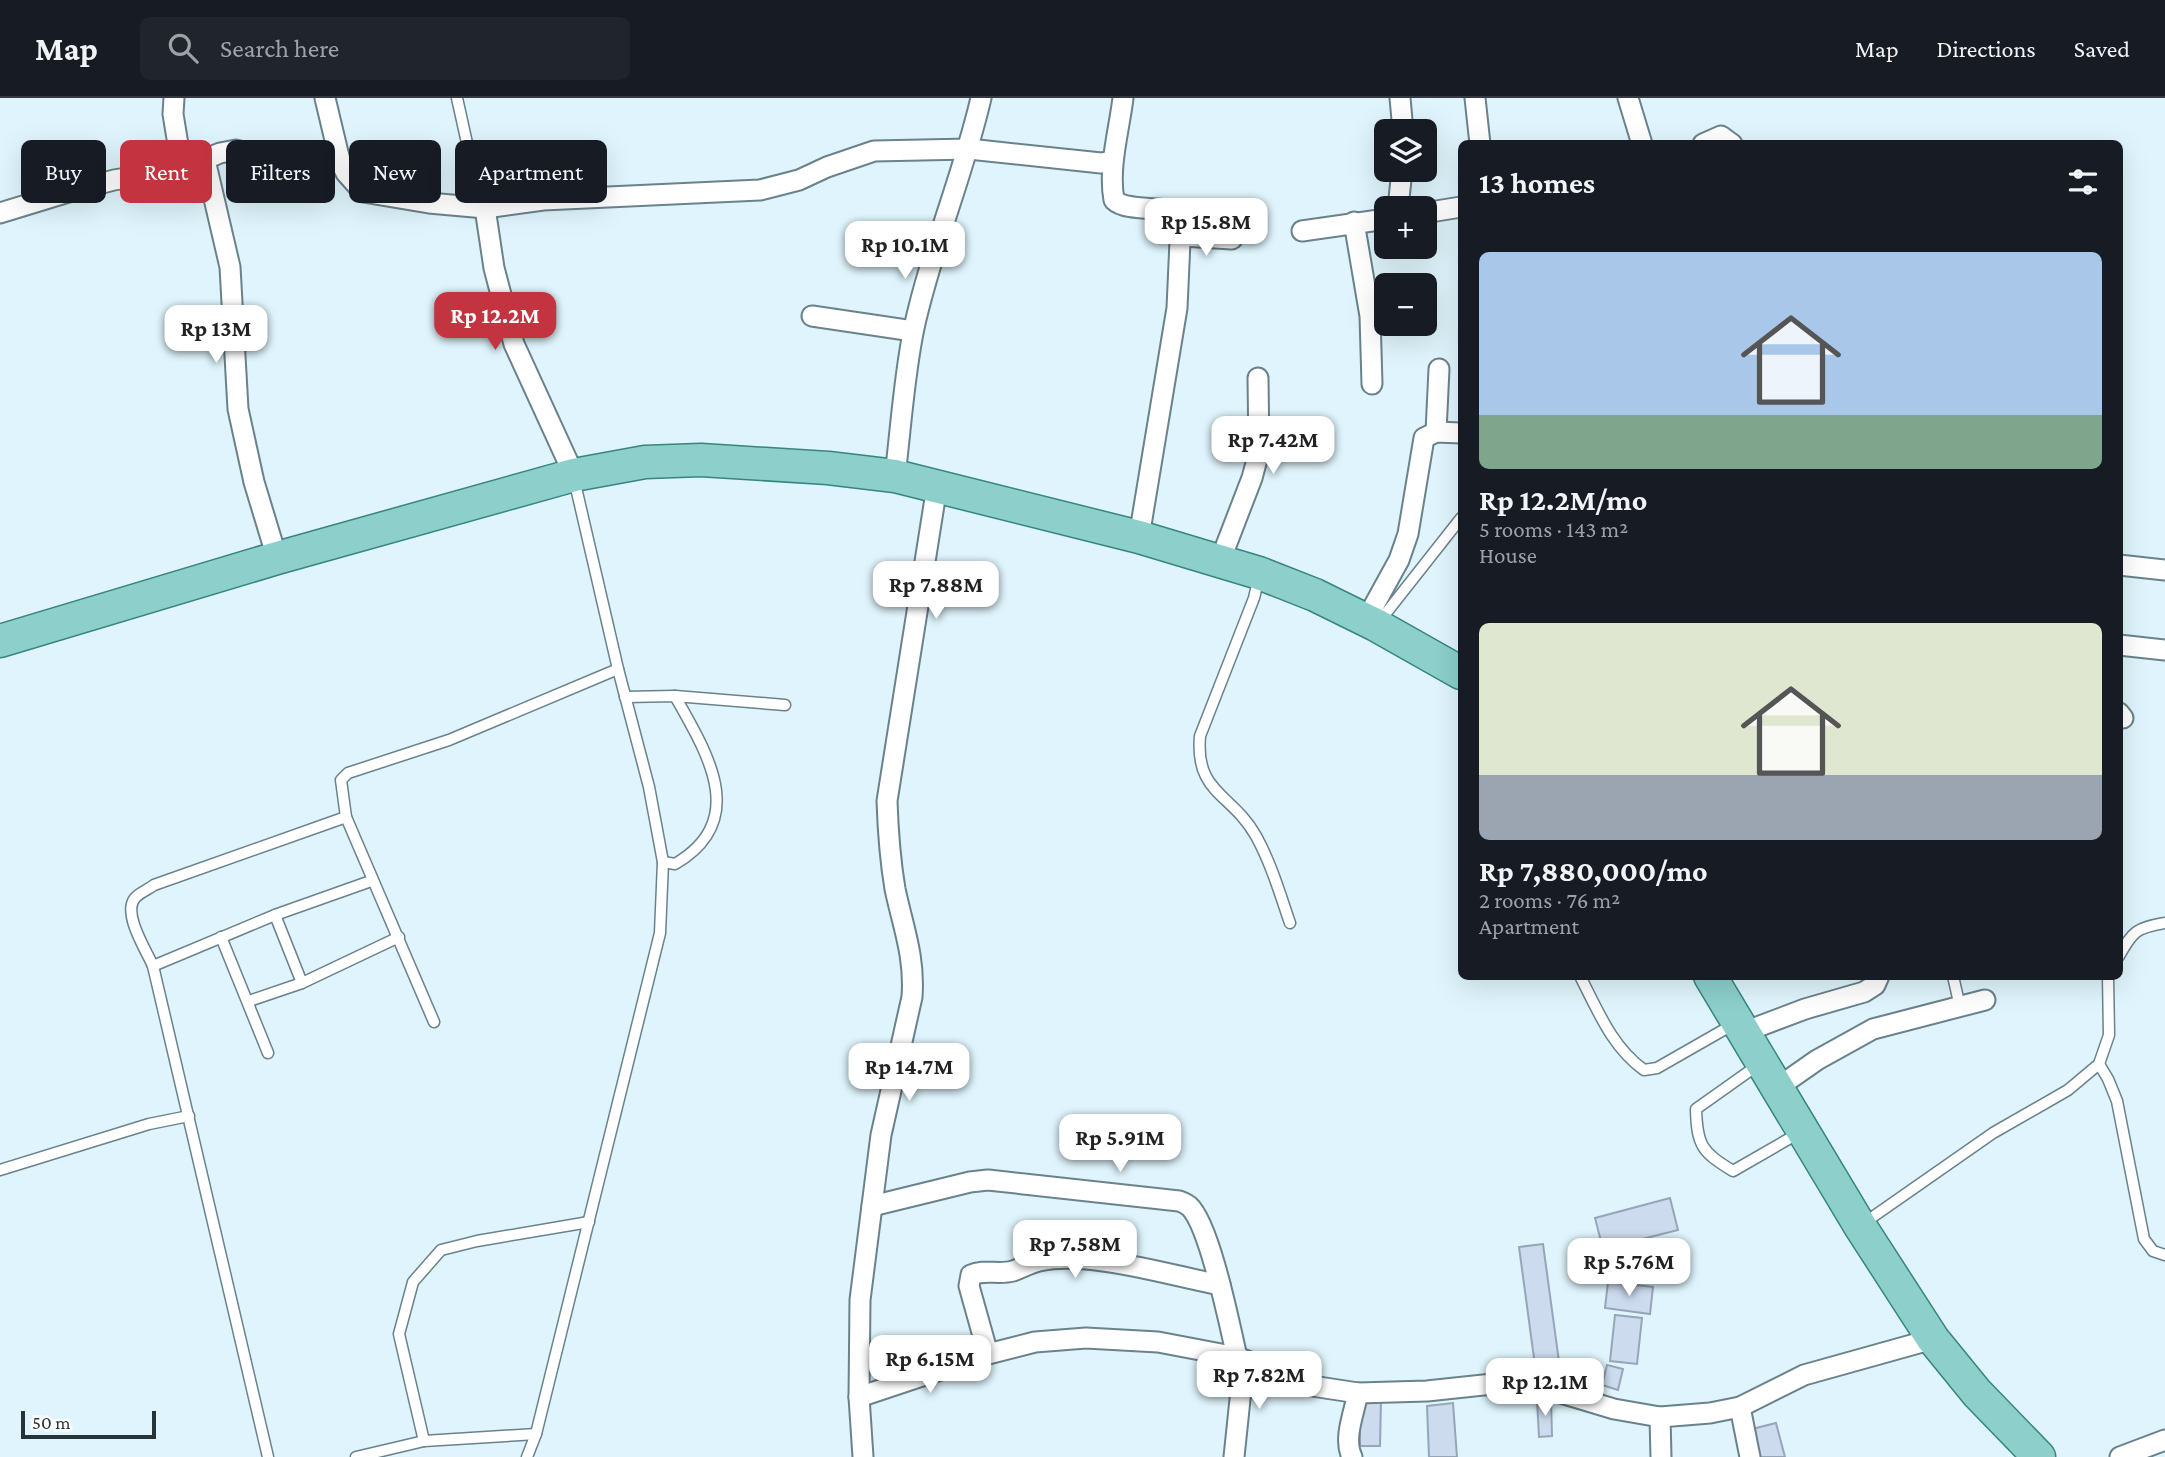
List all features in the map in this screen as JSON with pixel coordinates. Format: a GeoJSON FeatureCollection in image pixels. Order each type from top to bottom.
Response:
{"type":"FeatureCollection","features":[{"type":"Feature","properties":{"kind":"main road"},"geometry":{"type":"LineString","coordinates":[[0,641],[277,558],[573,475],[645,462],[701,460],[828,467],[895,476],[1139,537],[1259,573],[1315,595],[1371,622],[1458,671]]}},
{"type":"Feature","properties":{"kind":"main road"},"geometry":{"type":"LineString","coordinates":[[1712,980],[1802,1132],[1933,1339],[1976,1393],[2039,1457]]}},
{"type":"Feature","properties":{"kind":"street"},"geometry":{"type":"LineString","coordinates":[[174,98],[173,114],[177,140]]}},
{"type":"Feature","properties":{"kind":"street"},"geometry":{"type":"LineString","coordinates":[[325,98],[339,156],[346,173],[363,192],[429,203],[485,208],[543,200],[760,190],[799,180],[874,151],[969,149],[1101,163],[1112,161]]}},
{"type":"Feature","properties":{"kind":"street"},"geometry":{"type":"LineString","coordinates":[[895,476],[914,331],[934,254],[969,149],[981,98]]}},
{"type":"Feature","properties":{"kind":"street"},"geometry":{"type":"LineString","coordinates":[[1123,98],[1116,152],[1112,161],[1116,202],[1122,206],[1160,207],[1175,211],[1181,219],[1182,236],[1177,308],[1139,537]]}},
{"type":"Feature","properties":{"kind":"street"},"geometry":{"type":"LineString","coordinates":[[1400,98],[1401,119]]}},
{"type":"Feature","properties":{"kind":"street"},"geometry":{"type":"LineString","coordinates":[[1475,98],[1480,140]]}},
{"type":"Feature","properties":{"kind":"street"},"geometry":{"type":"LineString","coordinates":[[1628,98],[1641,140]]}},
{"type":"Feature","properties":{"kind":"street"},"geometry":{"type":"LineString","coordinates":[[212,157],[236,150],[258,156],[339,156]]}},
{"type":"Feature","properties":{"kind":"street"},"geometry":{"type":"LineString","coordinates":[[0,214],[120,179]]}},
{"type":"Feature","properties":{"kind":"street"},"geometry":{"type":"LineString","coordinates":[[212,190],[230,267],[238,408],[242,431],[277,558]]}},
{"type":"Feature","properties":{"kind":"street"},"geometry":{"type":"LineString","coordinates":[[1437,211],[1458,207]]}},
{"type":"Feature","properties":{"kind":"street"},"geometry":{"type":"LineString","coordinates":[[485,208],[499,292],[514,344],[573,475]]}},
{"type":"Feature","properties":{"kind":"street"},"geometry":{"type":"LineString","coordinates":[[1302,232],[1374,220]]}},
{"type":"Feature","properties":{"kind":"street"},"geometry":{"type":"LineString","coordinates":[[1354,222],[1370,316],[1372,384]]}},
{"type":"Feature","properties":{"kind":"street"},"geometry":{"type":"LineString","coordinates":[[1182,236],[1232,239]]}},
{"type":"Feature","properties":{"kind":"street"},"geometry":{"type":"LineString","coordinates":[[812,316],[914,331]]}},
{"type":"Feature","properties":{"kind":"street"},"geometry":{"type":"LineString","coordinates":[[1436,432],[1439,369]]}},
{"type":"Feature","properties":{"kind":"street"},"geometry":{"type":"LineString","coordinates":[[1220,561],[1252,478],[1259,452],[1258,378]]}},
{"type":"Feature","properties":{"kind":"street"},"geometry":{"type":"LineString","coordinates":[[1371,622],[1399,560],[1413,510],[1422,442],[1428,434],[1458,433]]}},
{"type":"Feature","properties":{"kind":"street"},"geometry":{"type":"LineString","coordinates":[[863,1457],[859,1397],[860,1300],[881,1135],[912,997],[912,966],[907,930],[889,854],[887,801],[937,486]]}},
{"type":"Feature","properties":{"kind":"street"},"geometry":{"type":"LineString","coordinates":[[2123,565],[2165,570]]}},
{"type":"Feature","properties":{"kind":"street"},"geometry":{"type":"LineString","coordinates":[[2123,645],[2165,650]]}},
{"type":"Feature","properties":{"kind":"street"},"geometry":{"type":"LineString","coordinates":[[1741,1027],[1864,992],[1875,985],[1877,980]]}},
{"type":"Feature","properties":{"kind":"street"},"geometry":{"type":"LineString","coordinates":[[1769,1076],[1816,1060],[1873,1029],[1985,1000]]}},
{"type":"Feature","properties":{"kind":"street"},"geometry":{"type":"LineString","coordinates":[[872,1206],[988,1180],[1179,1201],[1190,1206],[1204,1232],[1240,1359],[1234,1457]]}},
{"type":"Feature","properties":{"kind":"street"},"geometry":{"type":"LineString","coordinates":[[988,1354],[969,1286],[971,1275],[978,1272],[1012,1271],[1037,1261],[1080,1260],[1110,1263],[1220,1285]]}},
{"type":"Feature","properties":{"kind":"street"},"geometry":{"type":"LineString","coordinates":[[859,1397],[988,1354],[1035,1342],[1086,1338],[1158,1342],[1240,1359],[1312,1386],[1358,1393],[1427,1391],[1521,1381],[1614,1409],[1660,1417],[1710,1413],[1740,1407],[1804,1375],[1933,1339]]}},
{"type":"Feature","properties":{"kind":"street"},"geometry":{"type":"LineString","coordinates":[[1352,1457],[1348,1449],[1349,1435],[1358,1393]]}},
{"type":"Feature","properties":{"kind":"street"},"geometry":{"type":"LineString","coordinates":[[1740,1407],[1750,1457]]}},
{"type":"Feature","properties":{"kind":"street"},"geometry":{"type":"LineString","coordinates":[[1660,1417],[1661,1457]]}},
{"type":"Feature","properties":{"kind":"street"},"geometry":{"type":"LineString","coordinates":[[2120,1457],[2165,1440]]}},
{"type":"Feature","properties":{"kind":"lane"},"geometry":{"type":"LineString","coordinates":[[457,98],[473,170],[485,208]]}},
{"type":"Feature","properties":{"kind":"lane"},"geometry":{"type":"LineString","coordinates":[[527,1457],[537,1434],[660,933],[663,862],[649,787],[618,669],[573,475]]}},
{"type":"Feature","properties":{"kind":"lane"},"geometry":{"type":"LineString","coordinates":[[1371,622],[1458,521]]}},
{"type":"Feature","properties":{"kind":"lane"},"geometry":{"type":"LineString","coordinates":[[1259,573],[1254,598],[1200,736],[1198,756],[1210,785],[1243,816],[1256,836],[1290,923]]}},
{"type":"Feature","properties":{"kind":"lane"},"geometry":{"type":"LineString","coordinates":[[433,1022],[346,817],[341,780],[348,773],[449,740],[618,669]]}},
{"type":"Feature","properties":{"kind":"lane"},"geometry":{"type":"LineString","coordinates":[[625,697],[675,696],[785,705]]}},
{"type":"Feature","properties":{"kind":"lane"},"geometry":{"type":"LineString","coordinates":[[663,862],[675,864],[696,850],[717,818],[718,795],[703,745],[675,696]]}},
{"type":"Feature","properties":{"kind":"lane"},"geometry":{"type":"LineString","coordinates":[[268,1457],[153,966],[131,917],[135,898],[154,885],[346,817]]}},
{"type":"Feature","properties":{"kind":"lane"},"geometry":{"type":"LineString","coordinates":[[153,966],[275,915],[371,881]]}},
{"type":"Feature","properties":{"kind":"lane"},"geometry":{"type":"LineString","coordinates":[[275,915],[302,983]]}},
{"type":"Feature","properties":{"kind":"lane"},"geometry":{"type":"LineString","coordinates":[[2123,949],[2132,933],[2165,923]]}},
{"type":"Feature","properties":{"kind":"lane"},"geometry":{"type":"LineString","coordinates":[[221,937],[268,1053]]}},
{"type":"Feature","properties":{"kind":"lane"},"geometry":{"type":"LineString","coordinates":[[249,1001],[302,983],[399,937]]}},
{"type":"Feature","properties":{"kind":"lane"},"geometry":{"type":"LineString","coordinates":[[1582,980],[1615,1042],[1644,1070],[1657,1068],[1741,1027]]}},
{"type":"Feature","properties":{"kind":"lane"},"geometry":{"type":"LineString","coordinates":[[1954,980],[1960,1007]]}},
{"type":"Feature","properties":{"kind":"lane"},"geometry":{"type":"LineString","coordinates":[[1860,1226],[1993,1133],[2068,1090],[2099,1064],[2109,1035],[2108,980]]}},
{"type":"Feature","properties":{"kind":"lane"},"geometry":{"type":"LineString","coordinates":[[2099,1064],[2117,1101],[2144,1239],[2153,1251],[2165,1255]]}},
{"type":"Feature","properties":{"kind":"lane"},"geometry":{"type":"LineString","coordinates":[[1769,1076],[1696,1109],[1697,1131],[1708,1156],[1733,1171],[1802,1132]]}},
{"type":"Feature","properties":{"kind":"lane"},"geometry":{"type":"LineString","coordinates":[[0,1170],[149,1124],[189,1116]]}},
{"type":"Feature","properties":{"kind":"lane"},"geometry":{"type":"LineString","coordinates":[[424,1441],[399,1334],[413,1282],[441,1250],[477,1241],[589,1222]]}},
{"type":"Feature","properties":{"kind":"lane"},"geometry":{"type":"LineString","coordinates":[[356,1457],[424,1441],[537,1434]]}},
{"type":"Feature","properties":{"kind":"building"},"geometry":{"type":"Polygon","coordinates":[[[1670,1198],[1678,1230],[1603,1249],[1595,1218],[1670,1198]]]}},
{"type":"Feature","properties":{"kind":"building"},"geometry":{"type":"Polygon","coordinates":[[[1543,1244],[1560,1369],[1536,1373],[1519,1247],[1543,1244]]]}},
{"type":"Feature","properties":{"kind":"building"},"geometry":{"type":"Polygon","coordinates":[[[1608,1282],[1653,1287],[1650,1314],[1605,1308],[1608,1282]]]}},
{"type":"Feature","properties":{"kind":"building"},"geometry":{"type":"Polygon","coordinates":[[[1615,1315],[1642,1318],[1637,1364],[1610,1361],[1615,1315]]]}},
{"type":"Feature","properties":{"kind":"building"},"geometry":{"type":"Polygon","coordinates":[[[1607,1365],[1623,1369],[1618,1390],[1602,1385],[1607,1365]]]}},
{"type":"Feature","properties":{"kind":"building"},"geometry":{"type":"Polygon","coordinates":[[[1551,1399],[1552,1436],[1539,1437],[1537,1400],[1551,1399]]]}},
{"type":"Feature","properties":{"kind":"building"},"geometry":{"type":"Polygon","coordinates":[[[1360,1400],[1381,1400],[1380,1446],[1360,1446],[1360,1400]]]}},
{"type":"Feature","properties":{"kind":"building"},"geometry":{"type":"Polygon","coordinates":[[[1453,1403],[1457,1457],[1429,1457],[1427,1406],[1453,1403]]]}},
{"type":"Feature","properties":{"kind":"building"},"geometry":{"type":"Polygon","coordinates":[[[1776,1423],[1785,1457],[1759,1457],[1752,1429],[1776,1423]]]}}]}
